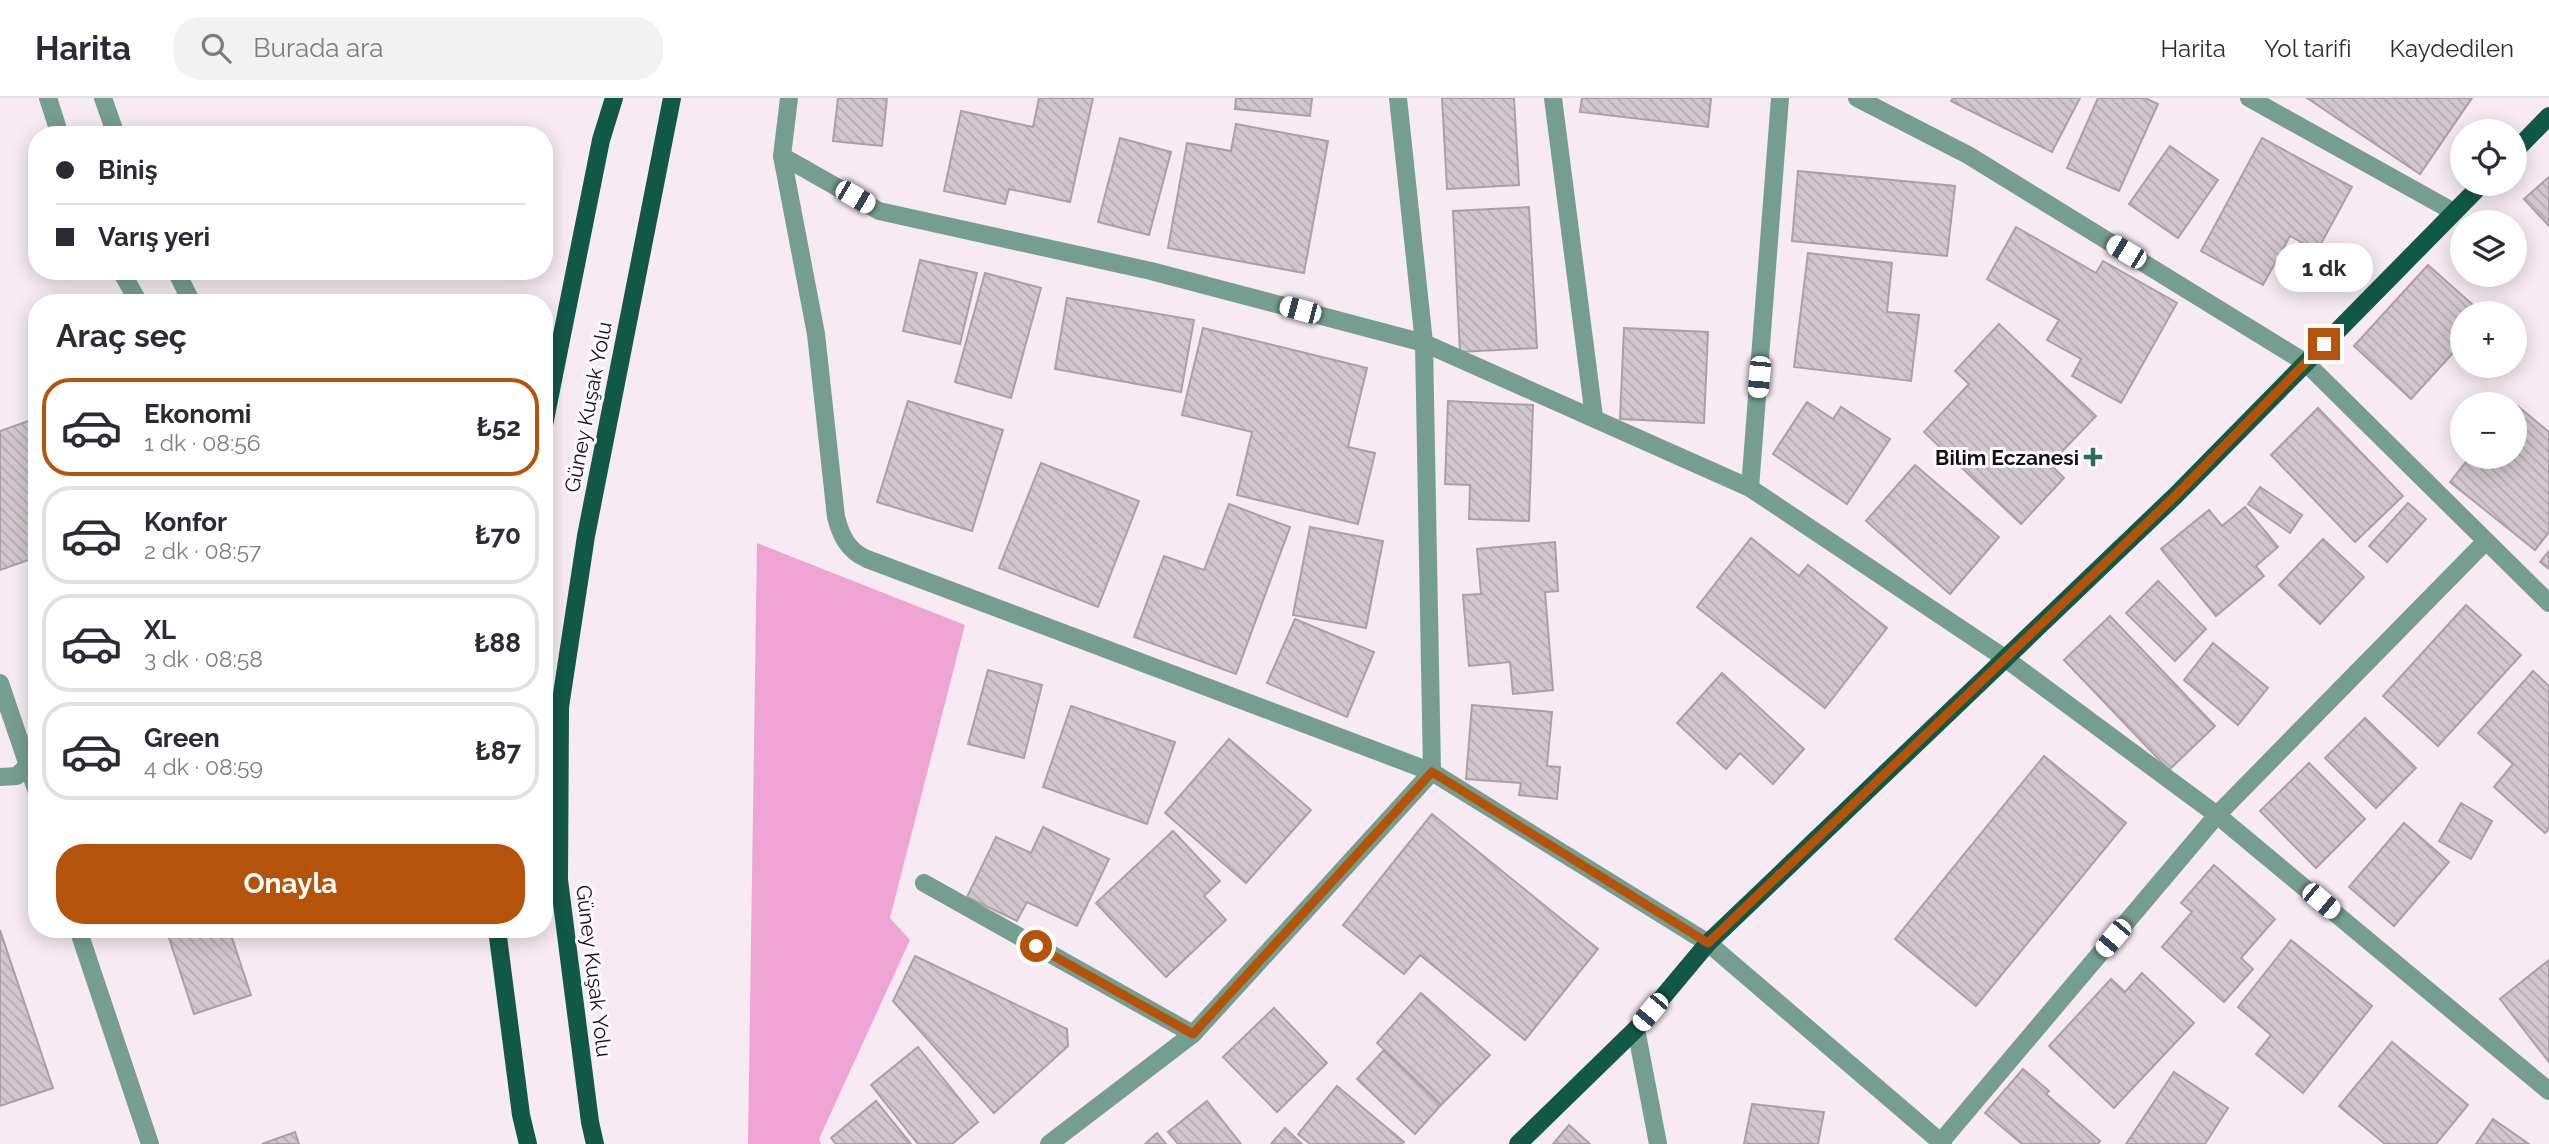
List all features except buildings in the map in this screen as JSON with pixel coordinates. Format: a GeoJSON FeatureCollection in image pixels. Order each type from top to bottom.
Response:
{"type":"FeatureCollection","features":[{"type":"Feature","properties":{"kind":"main road","name":"Güney Kuşak Yolu"},"geometry":{"type":"LineString","coordinates":[[553,380],[601,140],[614,98]]}},
{"type":"Feature","properties":{"kind":"main road","name":"Güney Kuşak Yolu"},"geometry":{"type":"LineString","coordinates":[[553,729],[560,707],[586,536],[672,98]]}},
{"type":"Feature","properties":{"kind":"main road"},"geometry":{"type":"LineString","coordinates":[[2527,139],[2549,116]]}},
{"type":"Feature","properties":{"kind":"main road"},"geometry":{"type":"LineString","coordinates":[[2456,210],[2470,196]]}},
{"type":"Feature","properties":{"kind":"main road"},"geometry":{"type":"LineString","coordinates":[[1518,1144],[1636,1030],[1708,943],[2175,496],[2450,216]]}},
{"type":"Feature","properties":{"kind":"main road","name":"Güney Kuşak Yolu"},"geometry":{"type":"LineString","coordinates":[[553,885],[590,1122],[596,1144]]}},
{"type":"Feature","properties":{"kind":"main road"},"geometry":{"type":"LineString","coordinates":[[498,938],[521,1115],[528,1144]]}},
{"type":"Feature","properties":{"kind":"street"},"geometry":{"type":"LineString","coordinates":[[48,98],[57,126]]}},
{"type":"Feature","properties":{"kind":"street"},"geometry":{"type":"LineString","coordinates":[[103,98],[113,126]]}},
{"type":"Feature","properties":{"kind":"street"},"geometry":{"type":"LineString","coordinates":[[789,98],[782,156],[817,334],[836,517],[841,536],[851,549],[867,559],[1432,772],[1708,943],[1941,1143],[2217,815],[2486,541]]}},
{"type":"Feature","properties":{"kind":"street"},"geometry":{"type":"LineString","coordinates":[[1049,1144],[1193,1034],[1432,772],[1424,343],[1398,98]]}},
{"type":"Feature","properties":{"kind":"street"},"geometry":{"type":"LineString","coordinates":[[1553,98],[1594,417]]}},
{"type":"Feature","properties":{"kind":"street"},"geometry":{"type":"LineString","coordinates":[[1750,488],[1780,98]]}},
{"type":"Feature","properties":{"kind":"street"},"geometry":{"type":"LineString","coordinates":[[1857,98],[1968,155],[2306,363],[2549,603]]}},
{"type":"Feature","properties":{"kind":"street"},"geometry":{"type":"LineString","coordinates":[[2249,98],[2450,210]]}},
{"type":"Feature","properties":{"kind":"street"},"geometry":{"type":"LineString","coordinates":[[782,156],[879,211],[1151,271],[1424,343],[1750,488],[2006,659],[2217,815],[2549,1091]]}},
{"type":"Feature","properties":{"kind":"street"},"geometry":{"type":"LineString","coordinates":[[0,683],[28,749]]}},
{"type":"Feature","properties":{"kind":"street"},"geometry":{"type":"LineString","coordinates":[[0,777],[17,776],[28,766]]}},
{"type":"Feature","properties":{"kind":"street"},"geometry":{"type":"LineString","coordinates":[[924,883],[1193,1034]]}},
{"type":"Feature","properties":{"kind":"street"},"geometry":{"type":"LineString","coordinates":[[81,938],[149,1144]]}},
{"type":"Feature","properties":{"kind":"street"},"geometry":{"type":"LineString","coordinates":[[1636,1030],[1658,1144]]}},
{"type":"Feature","properties":{"kind":"shaded area"},"geometry":{"type":"Polygon","coordinates":[[[757,543],[965,625],[890,918],[910,940],[819,1139],[821,1144],[748,1144],[757,543]]]}},
{"type":"Feature","properties":{"kind":"place","name":"Bilim Eczanesi"},"geometry":{"type":"Point","coordinates":[2093,457]}},
{"type":"Feature","properties":{"kind":"route"},"geometry":{"type":"LineString","coordinates":[[1036,946],[1193,1034],[1432,772],[1708,943],[2175,496],[2324,344]]}}]}
